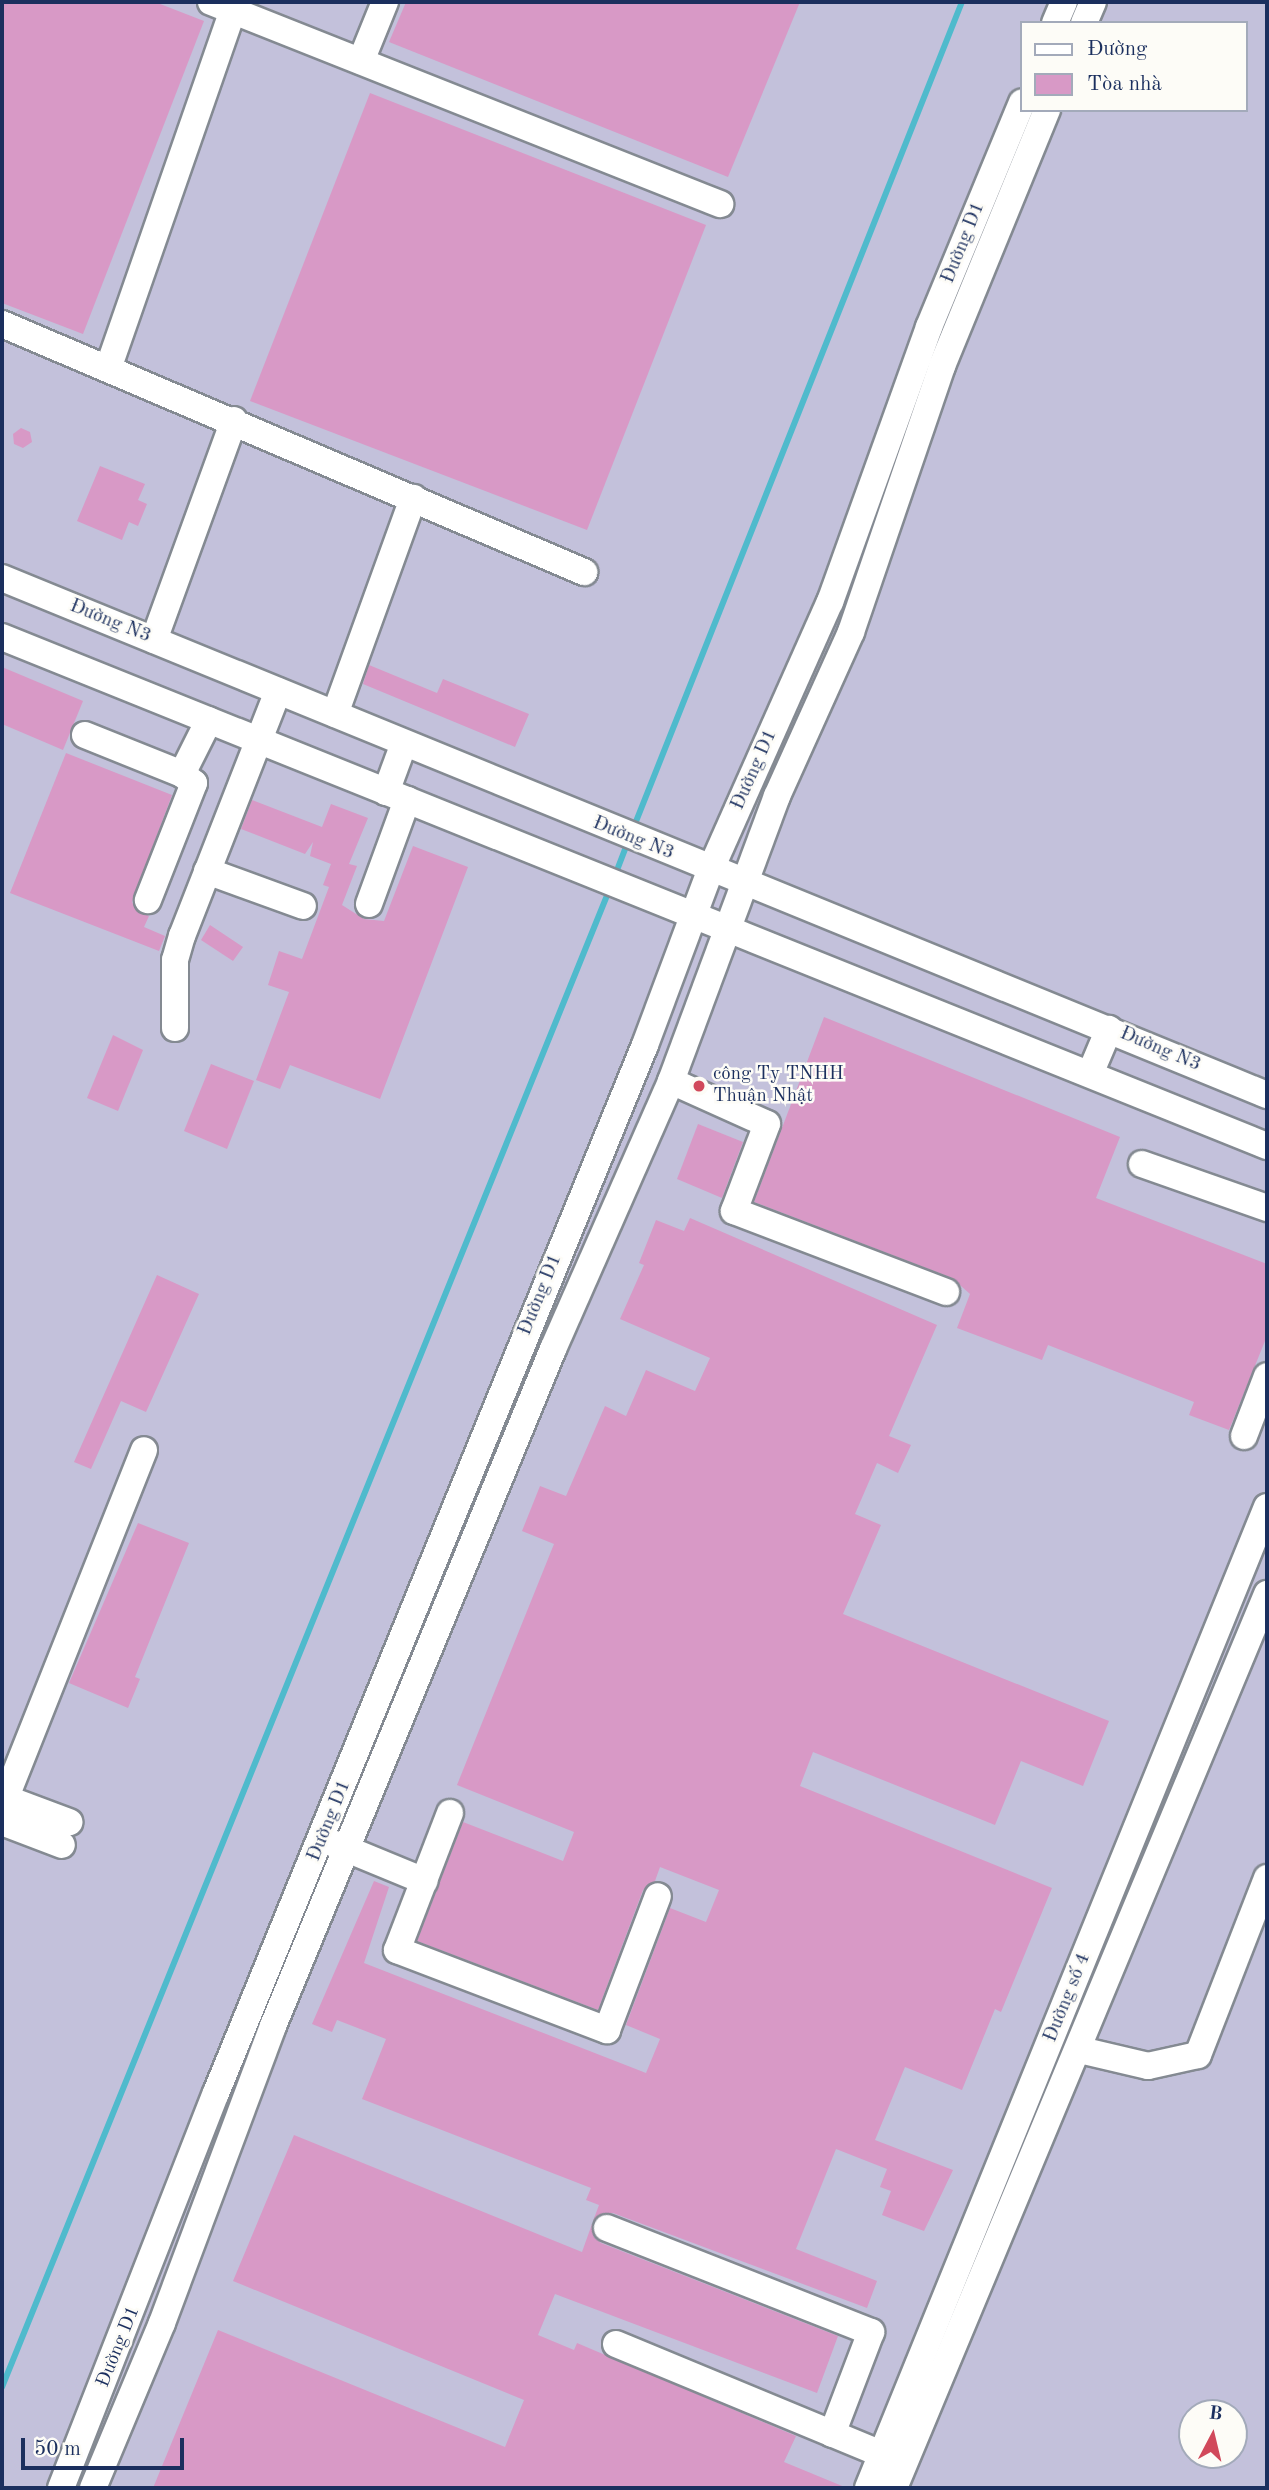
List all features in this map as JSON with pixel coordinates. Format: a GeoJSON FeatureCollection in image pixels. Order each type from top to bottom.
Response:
{"type":"FeatureCollection","features":[{"type":"Feature","properties":{"kind":"street"},"geometry":{"type":"LineString","coordinates":[[361,61],[385,2]]}},
{"type":"Feature","properties":{"kind":"street"},"geometry":{"type":"LineString","coordinates":[[1056,21],[1064,2]]}},
{"type":"Feature","properties":{"kind":"street"},"geometry":{"type":"LineString","coordinates":[[1085,21],[1093,2]]}},
{"type":"Feature","properties":{"kind":"street"},"geometry":{"type":"LineString","coordinates":[[109,366],[236,7],[361,61],[720,204]]}},
{"type":"Feature","properties":{"kind":"street","name":"Đường D1"},"geometry":{"type":"LineString","coordinates":[[93,2488],[162,2323],[273,2026],[335,1845],[524,1337],[645,1045],[710,871],[830,602],[929,327],[1020,108]]}},
{"type":"Feature","properties":{"kind":"street","name":"Đường D1"},"geometry":{"type":"LineString","coordinates":[[61,2488],[134,2309],[216,2093],[335,1845],[671,1082],[743,884],[851,632],[942,366],[1046,112]]}},
{"type":"Feature","properties":{"kind":"street"},"geometry":{"type":"LineString","coordinates":[[2,324],[109,366],[584,572]]}},
{"type":"Feature","properties":{"kind":"street"},"geometry":{"type":"LineString","coordinates":[[155,640],[234,421]]}},
{"type":"Feature","properties":{"kind":"street"},"geometry":{"type":"LineString","coordinates":[[335,714],[413,498]]}},
{"type":"Feature","properties":{"kind":"street","name":"Đường N3"},"geometry":{"type":"LineString","coordinates":[[2,578],[595,824],[1109,1029],[1267,1095]]}},
{"type":"Feature","properties":{"kind":"street"},"geometry":{"type":"LineString","coordinates":[[2,636],[693,917],[729,928],[1267,1146]]}},
{"type":"Feature","properties":{"kind":"street"},"geometry":{"type":"LineString","coordinates":[[174,1028],[175,960],[278,691]]}},
{"type":"Feature","properties":{"kind":"street"},"geometry":{"type":"LineString","coordinates":[[183,774],[209,720]]}},
{"type":"Feature","properties":{"kind":"street"},"geometry":{"type":"LineString","coordinates":[[85,735],[183,774],[194,783],[148,900]]}},
{"type":"Feature","properties":{"kind":"street"},"geometry":{"type":"LineString","coordinates":[[369,904],[396,796],[404,743]]}},
{"type":"Feature","properties":{"kind":"street"},"geometry":{"type":"LineString","coordinates":[[207,871],[303,906]]}},
{"type":"Feature","properties":{"kind":"street"},"geometry":{"type":"LineString","coordinates":[[1090,1074],[1109,1029]]}},
{"type":"Feature","properties":{"kind":"street"},"geometry":{"type":"LineString","coordinates":[[671,1082],[767,1124],[734,1211],[946,1292]]}},
{"type":"Feature","properties":{"kind":"street"},"geometry":{"type":"LineString","coordinates":[[1142,1164],[1267,1208]]}},
{"type":"Feature","properties":{"kind":"street"},"geometry":{"type":"LineString","coordinates":[[524,1337],[553,1349]]}},
{"type":"Feature","properties":{"kind":"street"},"geometry":{"type":"LineString","coordinates":[[1244,1436],[1267,1376]]}},
{"type":"Feature","properties":{"kind":"street"},"geometry":{"type":"LineString","coordinates":[[66,1834],[3,1806],[144,1450]]}},
{"type":"Feature","properties":{"kind":"street","name":"Đường số 4"},"geometry":{"type":"LineString","coordinates":[[868,2488],[1267,1507]]}},
{"type":"Feature","properties":{"kind":"street","name":"Đường số 4"},"geometry":{"type":"LineString","coordinates":[[894,2488],[1055,2110],[1267,1594]]}},
{"type":"Feature","properties":{"kind":"street"},"geometry":{"type":"LineString","coordinates":[[450,1813],[397,1950],[607,2030],[658,1896]]}},
{"type":"Feature","properties":{"kind":"street"},"geometry":{"type":"LineString","coordinates":[[335,1845],[424,1881]]}},
{"type":"Feature","properties":{"kind":"street"},"geometry":{"type":"LineString","coordinates":[[1120,1871],[1149,1884]]}},
{"type":"Feature","properties":{"kind":"street"},"geometry":{"type":"LineString","coordinates":[[1080,2050],[1149,2066],[1198,2055],[1267,1878]]}},
{"type":"Feature","properties":{"kind":"street"},"geometry":{"type":"LineString","coordinates":[[1027,2099],[1055,2110]]}},
{"type":"Feature","properties":{"kind":"street"},"geometry":{"type":"LineString","coordinates":[[607,2228],[870,2332],[832,2434]]}},
{"type":"Feature","properties":{"kind":"street"},"geometry":{"type":"LineString","coordinates":[[134,2309],[162,2323]]}},
{"type":"Feature","properties":{"kind":"street"},"geometry":{"type":"LineString","coordinates":[[616,2344],[882,2455]]}},
{"type":"Feature","properties":{"kind":"shaded area"},"geometry":{"type":"Polygon","coordinates":[[[2,2],[1267,2],[1267,2488],[2,2488],[2,2]]]}},
{"type":"Feature","properties":{"kind":"building"},"geometry":{"type":"Polygon","coordinates":[[[2,2],[155,2],[204,21],[83,334],[2,303],[2,2]]]}},
{"type":"Feature","properties":{"kind":"building"},"geometry":{"type":"Polygon","coordinates":[[[406,2],[800,2],[728,177],[389,42],[406,2]]]}},
{"type":"Feature","properties":{"kind":"building"},"geometry":{"type":"Polygon","coordinates":[[[370,93],[706,225],[587,530],[250,401],[370,93]]]}},
{"type":"Feature","properties":{"kind":"building"},"geometry":{"type":"Polygon","coordinates":[[[21,428],[30,432],[32,442],[23,448],[14,444],[13,434],[21,428]]]}},
{"type":"Feature","properties":{"kind":"building"},"geometry":{"type":"Polygon","coordinates":[[[100,466],[145,484],[138,500],[147,504],[138,526],[129,522],[122,540],[77,521],[100,466]]]}},
{"type":"Feature","properties":{"kind":"building"},"geometry":{"type":"Polygon","coordinates":[[[369,665],[437,693],[443,679],[529,714],[515,747],[363,684],[369,665]]]}},
{"type":"Feature","properties":{"kind":"building"},"geometry":{"type":"Polygon","coordinates":[[[2,667],[83,701],[63,750],[2,724],[2,667]]]}},
{"type":"Feature","properties":{"kind":"building"},"geometry":{"type":"Polygon","coordinates":[[[66,753],[172,795],[132,902],[136,910],[149,916],[144,927],[165,936],[159,951],[10,893],[66,753]]]}},
{"type":"Feature","properties":{"kind":"building"},"geometry":{"type":"Polygon","coordinates":[[[252,800],[322,827],[331,804],[368,818],[349,864],[357,866],[342,905],[364,919],[384,921],[413,846],[468,867],[380,1099],[290,1065],[280,1089],[256,1080],[289,992],[268,985],[279,951],[302,959],[329,887],[323,885],[331,864],[310,856],[313,842],[305,854],[241,829],[252,800]]]}},
{"type":"Feature","properties":{"kind":"building"},"geometry":{"type":"Polygon","coordinates":[[[210,925],[243,947],[233,961],[201,940],[210,925]]]}},
{"type":"Feature","properties":{"kind":"building"},"geometry":{"type":"Polygon","coordinates":[[[824,1017],[1120,1137],[1096,1198],[1267,1264],[1267,1336],[1229,1430],[1189,1415],[1194,1402],[1048,1345],[1042,1360],[957,1328],[970,1294],[952,1278],[754,1202],[824,1017]]]}},
{"type":"Feature","properties":{"kind":"building"},"geometry":{"type":"Polygon","coordinates":[[[113,1035],[143,1050],[118,1111],[87,1098],[113,1035]]]}},
{"type":"Feature","properties":{"kind":"building"},"geometry":{"type":"Polygon","coordinates":[[[211,1064],[254,1081],[227,1149],[184,1131],[211,1064]]]}},
{"type":"Feature","properties":{"kind":"building"},"geometry":{"type":"Polygon","coordinates":[[[698,1124],[743,1142],[722,1198],[677,1179],[698,1124]]]}},
{"type":"Feature","properties":{"kind":"building"},"geometry":{"type":"Polygon","coordinates":[[[690,1218],[937,1325],[889,1436],[911,1445],[898,1473],[877,1463],[855,1514],[881,1525],[843,1614],[1109,1721],[1083,1786],[1021,1761],[995,1825],[813,1752],[800,1786],[1052,1888],[1001,2012],[995,2009],[962,2090],[905,2067],[875,2140],[953,2170],[924,2231],[882,2215],[891,2191],[880,2187],[887,2169],[836,2149],[796,2249],[877,2281],[867,2308],[613,2213],[604,2213],[593,2221],[599,2205],[586,2200],[591,2188],[362,2099],[386,2039],[337,2020],[332,2032],[312,2024],[374,1881],[389,1887],[364,1963],[646,2073],[660,2039],[626,2025],[670,1908],[706,1922],[719,1890],[660,1867],[655,1881],[643,1890],[598,2010],[417,1941],[463,1822],[563,1861],[574,1832],[457,1785],[554,1544],[522,1531],[540,1486],[566,1496],[605,1406],[626,1416],[646,1370],[695,1391],[710,1358],[620,1319],[644,1265],[639,1263],[656,1220],[684,1231],[690,1218]]]}},
{"type":"Feature","properties":{"kind":"building"},"geometry":{"type":"Polygon","coordinates":[[[157,1275],[199,1294],[146,1412],[121,1401],[91,1469],[74,1462],[157,1275]]]}},
{"type":"Feature","properties":{"kind":"building"},"geometry":{"type":"Polygon","coordinates":[[[138,1523],[189,1543],[135,1677],[140,1679],[128,1708],[69,1683],[138,1523]]]}},
{"type":"Feature","properties":{"kind":"building"},"geometry":{"type":"Polygon","coordinates":[[[294,2135],[582,2252],[592,2224],[594,2237],[601,2243],[838,2336],[817,2393],[555,2294],[538,2335],[574,2350],[577,2343],[796,2436],[784,2462],[847,2488],[153,2488],[218,2330],[505,2447],[524,2400],[233,2281],[294,2135]]]}},
{"type":"Feature","properties":{"kind":"waterway"},"geometry":{"type":"LineString","coordinates":[[633,829],[962,2]]}},
{"type":"Feature","properties":{"kind":"waterway"},"geometry":{"type":"LineString","coordinates":[[614,878],[629,839]]}},
{"type":"Feature","properties":{"kind":"waterway"},"geometry":{"type":"LineString","coordinates":[[2,2387],[610,888]]}},
{"type":"Feature","properties":{"kind":"place","name":"công Ty TNHH Thuận Nhật"},"geometry":{"type":"Point","coordinates":[699,1086]}}]}
